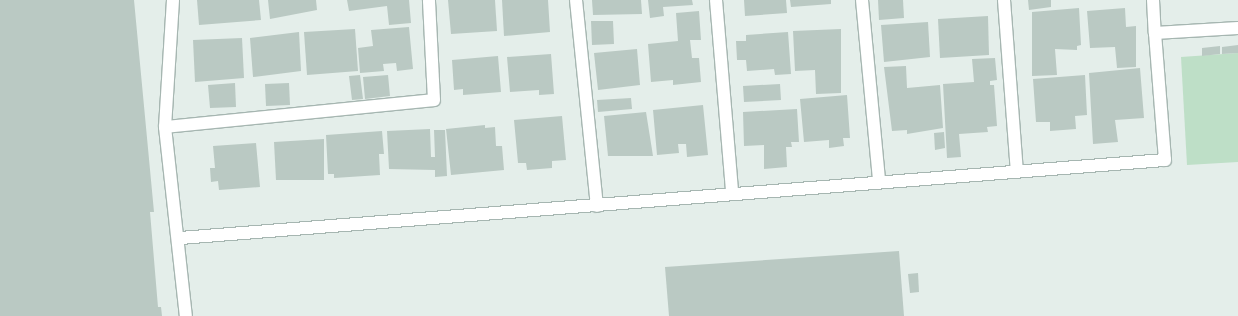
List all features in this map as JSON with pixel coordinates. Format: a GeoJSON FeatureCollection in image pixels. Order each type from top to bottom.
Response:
{"type":"FeatureCollection","features":[{"type":"Feature","properties":{"kind":"street"},"geometry":{"type":"LineString","coordinates":[[173,0],[165,127],[180,238],[186,316]]}},
{"type":"Feature","properties":{"kind":"street"},"geometry":{"type":"LineString","coordinates":[[165,127],[434,100],[429,0]]}},
{"type":"Feature","properties":{"kind":"street"},"geometry":{"type":"LineString","coordinates":[[576,0],[597,206]]}},
{"type":"Feature","properties":{"kind":"street"},"geometry":{"type":"LineString","coordinates":[[716,0],[732,192]]}},
{"type":"Feature","properties":{"kind":"street"},"geometry":{"type":"LineString","coordinates":[[862,0],[879,181]]}},
{"type":"Feature","properties":{"kind":"street"},"geometry":{"type":"LineString","coordinates":[[1004,0],[1017,172]]}},
{"type":"Feature","properties":{"kind":"street"},"geometry":{"type":"LineString","coordinates":[[180,238],[597,206],[732,192],[1165,160],[1153,0]]}},
{"type":"Feature","properties":{"kind":"street"},"geometry":{"type":"LineString","coordinates":[[1155,33],[1238,28]]}},
{"type":"Feature","properties":{"kind":"green space"},"geometry":{"type":"Polygon","coordinates":[[[1238,53],[1238,162],[1187,165],[1181,57],[1238,53]]]}},
{"type":"Feature","properties":{"kind":"building"},"geometry":{"type":"Polygon","coordinates":[[[0,0],[134,0],[154,212],[150,212],[158,307],[161,307],[162,316],[0,316],[0,0]]]}},
{"type":"Feature","properties":{"kind":"building"},"geometry":{"type":"Polygon","coordinates":[[[197,0],[259,0],[261,20],[199,25],[197,0]]]}},
{"type":"Feature","properties":{"kind":"building"},"geometry":{"type":"Polygon","coordinates":[[[268,0],[316,0],[317,10],[270,19],[268,0]]]}},
{"type":"Feature","properties":{"kind":"building"},"geometry":{"type":"Polygon","coordinates":[[[347,0],[409,0],[411,23],[389,25],[387,6],[349,11],[347,0]]]}},
{"type":"Feature","properties":{"kind":"building"},"geometry":{"type":"Polygon","coordinates":[[[448,0],[495,0],[497,31],[451,34],[448,0]]]}},
{"type":"Feature","properties":{"kind":"building"},"geometry":{"type":"Polygon","coordinates":[[[502,0],[548,0],[550,32],[504,36],[502,0]]]}},
{"type":"Feature","properties":{"kind":"building"},"geometry":{"type":"Polygon","coordinates":[[[592,0],[641,0],[642,14],[593,15],[592,0]]]}},
{"type":"Feature","properties":{"kind":"building"},"geometry":{"type":"Polygon","coordinates":[[[648,0],[692,0],[693,5],[663,7],[664,16],[650,18],[648,0]]]}},
{"type":"Feature","properties":{"kind":"building"},"geometry":{"type":"Polygon","coordinates":[[[744,0],[786,0],[787,13],[745,16],[744,0]]]}},
{"type":"Feature","properties":{"kind":"building"},"geometry":{"type":"Polygon","coordinates":[[[790,0],[831,0],[831,4],[791,7],[790,0]]]}},
{"type":"Feature","properties":{"kind":"building"},"geometry":{"type":"Polygon","coordinates":[[[878,0],[903,0],[904,18],[879,20],[878,0]]]}},
{"type":"Feature","properties":{"kind":"building"},"geometry":{"type":"Polygon","coordinates":[[[1028,0],[1051,0],[1051,7],[1029,10],[1028,0]]]}},
{"type":"Feature","properties":{"kind":"building"},"geometry":{"type":"Polygon","coordinates":[[[1079,8],[1081,45],[1077,46],[1077,50],[1055,49],[1057,75],[1032,76],[1032,12],[1079,8]]]}},
{"type":"Feature","properties":{"kind":"building"},"geometry":{"type":"Polygon","coordinates":[[[1125,8],[1126,27],[1136,26],[1136,67],[1117,68],[1115,47],[1090,48],[1087,11],[1125,8]]]}},
{"type":"Feature","properties":{"kind":"building"},"geometry":{"type":"Polygon","coordinates":[[[699,11],[701,40],[690,40],[692,58],[699,58],[701,82],[673,85],[673,80],[651,82],[648,44],[678,41],[676,13],[699,11]]]}},
{"type":"Feature","properties":{"kind":"building"},"geometry":{"type":"Polygon","coordinates":[[[988,16],[989,55],[940,58],[938,19],[988,16]]]}},
{"type":"Feature","properties":{"kind":"building"},"geometry":{"type":"Polygon","coordinates":[[[591,21],[613,21],[614,44],[592,45],[591,21]]]}},
{"type":"Feature","properties":{"kind":"building"},"geometry":{"type":"Polygon","coordinates":[[[928,22],[930,57],[884,62],[881,25],[928,22]]]}},
{"type":"Feature","properties":{"kind":"building"},"geometry":{"type":"Polygon","coordinates":[[[409,27],[413,69],[397,71],[396,63],[383,64],[384,71],[360,73],[358,48],[373,46],[371,30],[409,27]]]}},
{"type":"Feature","properties":{"kind":"building"},"geometry":{"type":"Polygon","coordinates":[[[355,29],[358,71],[307,75],[304,32],[355,29]]]}},
{"type":"Feature","properties":{"kind":"building"},"geometry":{"type":"Polygon","coordinates":[[[841,29],[841,93],[816,94],[815,70],[795,71],[793,31],[841,29]]]}},
{"type":"Feature","properties":{"kind":"building"},"geometry":{"type":"Polygon","coordinates":[[[299,32],[301,71],[253,77],[250,38],[299,32]]]}},
{"type":"Feature","properties":{"kind":"building"},"geometry":{"type":"Polygon","coordinates":[[[788,32],[791,74],[775,75],[774,69],[747,71],[746,60],[737,60],[736,41],[746,41],[746,35],[788,32]]]}},
{"type":"Feature","properties":{"kind":"building"},"geometry":{"type":"Polygon","coordinates":[[[242,38],[244,78],[195,82],[193,40],[242,38]]]}},
{"type":"Feature","properties":{"kind":"building"},"geometry":{"type":"Polygon","coordinates":[[[1238,45],[1238,53],[1222,54],[1222,47],[1238,45]]]}},
{"type":"Feature","properties":{"kind":"building"},"geometry":{"type":"Polygon","coordinates":[[[1220,46],[1220,54],[1202,56],[1202,48],[1220,46]]]}},
{"type":"Feature","properties":{"kind":"building"},"geometry":{"type":"Polygon","coordinates":[[[637,49],[640,85],[598,90],[594,53],[637,49]]]}},
{"type":"Feature","properties":{"kind":"building"},"geometry":{"type":"Polygon","coordinates":[[[551,54],[554,94],[539,95],[539,90],[510,92],[507,57],[551,54]]]}},
{"type":"Feature","properties":{"kind":"building"},"geometry":{"type":"Polygon","coordinates":[[[498,56],[501,92],[463,95],[463,89],[454,90],[452,60],[498,56]]]}},
{"type":"Feature","properties":{"kind":"building"},"geometry":{"type":"Polygon","coordinates":[[[995,58],[997,80],[990,81],[990,85],[994,85],[997,126],[987,127],[988,132],[959,134],[961,157],[947,158],[943,84],[974,82],[972,59],[995,58]]]}},
{"type":"Feature","properties":{"kind":"building"},"geometry":{"type":"Polygon","coordinates":[[[906,66],[907,88],[940,85],[943,128],[907,134],[907,130],[892,131],[884,67],[906,66]]]}},
{"type":"Feature","properties":{"kind":"building"},"geometry":{"type":"Polygon","coordinates":[[[1140,68],[1144,118],[1115,120],[1118,142],[1093,144],[1089,73],[1140,68]]]}},
{"type":"Feature","properties":{"kind":"building"},"geometry":{"type":"Polygon","coordinates":[[[360,75],[363,99],[352,100],[349,76],[360,75]]]}},
{"type":"Feature","properties":{"kind":"building"},"geometry":{"type":"Polygon","coordinates":[[[388,75],[390,96],[365,99],[363,77],[388,75]]]}},
{"type":"Feature","properties":{"kind":"building"},"geometry":{"type":"Polygon","coordinates":[[[1085,75],[1087,115],[1075,116],[1076,129],[1050,131],[1050,122],[1036,122],[1033,79],[1085,75]]]}},
{"type":"Feature","properties":{"kind":"building"},"geometry":{"type":"Polygon","coordinates":[[[235,83],[236,107],[210,108],[208,85],[235,83]]]}},
{"type":"Feature","properties":{"kind":"building"},"geometry":{"type":"Polygon","coordinates":[[[289,83],[290,105],[266,106],[265,84],[289,83]]]}},
{"type":"Feature","properties":{"kind":"building"},"geometry":{"type":"Polygon","coordinates":[[[780,84],[781,100],[744,102],[743,86],[780,84]]]}},
{"type":"Feature","properties":{"kind":"building"},"geometry":{"type":"Polygon","coordinates":[[[847,95],[850,138],[843,138],[844,146],[829,148],[829,140],[804,142],[800,99],[847,95]]]}},
{"type":"Feature","properties":{"kind":"building"},"geometry":{"type":"Polygon","coordinates":[[[631,98],[632,109],[598,112],[597,100],[631,98]]]}},
{"type":"Feature","properties":{"kind":"building"},"geometry":{"type":"Polygon","coordinates":[[[703,105],[708,155],[687,157],[686,144],[678,144],[679,153],[657,155],[653,110],[703,105]]]}},
{"type":"Feature","properties":{"kind":"building"},"geometry":{"type":"Polygon","coordinates":[[[797,109],[799,142],[791,142],[792,147],[786,147],[787,167],[764,169],[764,145],[744,146],[743,112],[797,109]]]}},
{"type":"Feature","properties":{"kind":"building"},"geometry":{"type":"Polygon","coordinates":[[[646,112],[653,156],[608,156],[604,116],[646,112]]]}},
{"type":"Feature","properties":{"kind":"building"},"geometry":{"type":"Polygon","coordinates":[[[562,116],[566,160],[552,161],[552,168],[527,170],[526,163],[518,163],[514,120],[562,116]]]}},
{"type":"Feature","properties":{"kind":"building"},"geometry":{"type":"Polygon","coordinates":[[[485,125],[485,128],[495,127],[496,146],[502,146],[504,170],[451,175],[446,129],[485,125]]]}},
{"type":"Feature","properties":{"kind":"building"},"geometry":{"type":"Polygon","coordinates":[[[430,129],[431,157],[435,157],[434,130],[445,130],[447,176],[435,177],[435,170],[389,169],[387,131],[430,129]]]}},
{"type":"Feature","properties":{"kind":"building"},"geometry":{"type":"Polygon","coordinates":[[[382,131],[384,154],[379,154],[380,175],[334,178],[334,174],[328,174],[326,135],[382,131]]]}},
{"type":"Feature","properties":{"kind":"building"},"geometry":{"type":"Polygon","coordinates":[[[944,132],[945,148],[935,150],[934,133],[944,132]]]}},
{"type":"Feature","properties":{"kind":"building"},"geometry":{"type":"Polygon","coordinates":[[[324,139],[324,180],[276,180],[274,142],[324,139]]]}},
{"type":"Feature","properties":{"kind":"building"},"geometry":{"type":"Polygon","coordinates":[[[256,143],[260,187],[219,190],[218,181],[211,182],[210,168],[215,168],[213,146],[256,143]]]}},
{"type":"Feature","properties":{"kind":"building"},"geometry":{"type":"Polygon","coordinates":[[[899,251],[904,316],[669,316],[665,267],[899,251]]]}},
{"type":"Feature","properties":{"kind":"building"},"geometry":{"type":"Polygon","coordinates":[[[918,273],[919,292],[910,293],[908,274],[918,273]]]}}]}
